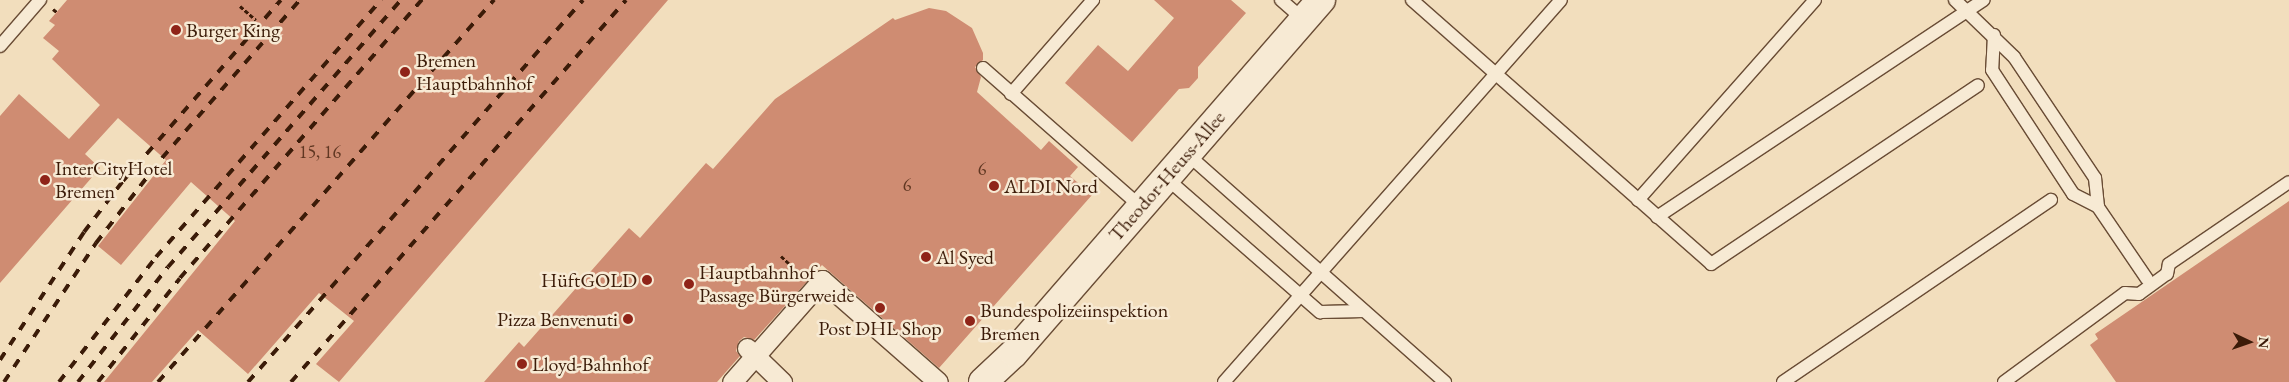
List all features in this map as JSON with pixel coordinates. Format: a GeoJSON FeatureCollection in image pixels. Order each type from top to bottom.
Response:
{"type":"FeatureCollection","features":[{"type":"Feature","properties":{"kind":"street","name":"Theodor-Heuss-Allee"},"geometry":{"type":"LineString","coordinates":[[983,382],[1014,353],[1312,10]]}},
{"type":"Feature","properties":{"kind":"street"},"geometry":{"type":"LineString","coordinates":[[732,379],[751,352],[822,280],[938,382]]}},
{"type":"Feature","properties":{"kind":"street"},"geometry":{"type":"LineString","coordinates":[[751,352],[782,382]]}},
{"type":"Feature","properties":{"kind":"street","name":"Theodor-Heuss-Allee"},"geometry":{"type":"LineString","coordinates":[[997,382],[1014,353]]}},
{"type":"Feature","properties":{"kind":"lane"},"geometry":{"type":"LineString","coordinates":[[0,46],[24,26],[40,0]]}},
{"type":"Feature","properties":{"kind":"lane"},"geometry":{"type":"LineString","coordinates":[[1011,94],[1093,0]]}},
{"type":"Feature","properties":{"kind":"lane"},"geometry":{"type":"LineString","coordinates":[[1281,0],[1312,10]]}},
{"type":"Feature","properties":{"kind":"lane"},"geometry":{"type":"LineString","coordinates":[[1412,0],[1710,264],[1978,85]]}},
{"type":"Feature","properties":{"kind":"lane"},"geometry":{"type":"LineString","coordinates":[[1224,382],[1561,0]]}},
{"type":"Feature","properties":{"kind":"lane"},"geometry":{"type":"LineString","coordinates":[[1638,200],[1815,0]]}},
{"type":"Feature","properties":{"kind":"lane"},"geometry":{"type":"LineString","coordinates":[[1955,0],[1994,35],[2014,57],[2094,178],[2098,207],[2147,278]]}},
{"type":"Feature","properties":{"kind":"lane"},"geometry":{"type":"LineString","coordinates":[[1657,217],[1984,0]]}},
{"type":"Feature","properties":{"kind":"lane"},"geometry":{"type":"LineString","coordinates":[[1994,35],[1992,70],[2073,194],[2098,207]]}},
{"type":"Feature","properties":{"kind":"lane"},"geometry":{"type":"LineString","coordinates":[[983,68],[1140,206]]}},
{"type":"Feature","properties":{"kind":"lane"},"geometry":{"type":"LineString","coordinates":[[1186,153],[1445,382]]}},
{"type":"Feature","properties":{"kind":"lane"},"geometry":{"type":"LineString","coordinates":[[1165,177],[1320,312],[1364,310]]}},
{"type":"Feature","properties":{"kind":"lane"},"geometry":{"type":"LineString","coordinates":[[2004,382],[2125,293],[2139,294],[2167,274],[2169,264],[2289,182]]}},
{"type":"Feature","properties":{"kind":"lane"},"geometry":{"type":"LineString","coordinates":[[1783,382],[2051,200]]}},
{"type":"Feature","properties":{"kind":"path"},"geometry":{"type":"LineString","coordinates":[[240,6],[256,20]]}},
{"type":"Feature","properties":{"kind":"path"},"geometry":{"type":"LineString","coordinates":[[781,256],[800,274]]}},
{"type":"Feature","properties":{"kind":"building","name":"Bremen Hauptbahnhof"},"geometry":{"type":"Polygon","coordinates":[[[67,0],[668,0],[339,382],[316,364],[354,321],[319,293],[248,374],[198,330],[152,382],[104,382],[235,221],[191,182],[121,265],[98,246],[166,160],[118,118],[85,154],[100,168],[0,283],[0,116],[19,94],[69,139],[100,105],[52,59],[59,51],[43,38],[55,25],[49,21],[67,0]]]}},
{"type":"Feature","properties":{"kind":"building"},"geometry":{"type":"Polygon","coordinates":[[[1154,0],[1231,0],[1246,13],[1198,67],[1198,78],[1189,88],[1179,89],[1132,142],[1065,83],[1098,45],[1128,71],[1174,18],[1154,0]]]}},
{"type":"Feature","properties":{"kind":"building"},"geometry":{"type":"Polygon","coordinates":[[[929,8],[946,11],[972,28],[983,53],[983,60],[975,67],[981,77],[977,92],[1041,150],[1049,141],[1078,167],[1070,176],[1092,195],[939,368],[822,265],[754,340],[744,337],[739,341],[736,351],[740,356],[717,382],[484,382],[519,342],[524,347],[629,228],[640,238],[706,163],[713,169],[775,99],[893,18],[895,20],[929,8]]]}},
{"type":"Feature","properties":{"kind":"building"},"geometry":{"type":"Polygon","coordinates":[[[2289,201],[2289,382],[2116,382],[2090,345],[2098,339],[2095,334],[2289,201]]]}},
{"type":"Feature","properties":{"kind":"railway"},"geometry":{"type":"LineString","coordinates":[[0,360],[84,232],[123,181],[281,0]]}},
{"type":"Feature","properties":{"kind":"railway"},"geometry":{"type":"LineString","coordinates":[[4,382],[96,243],[162,158],[300,0]]}},
{"type":"Feature","properties":{"kind":"railway"},"geometry":{"type":"LineString","coordinates":[[59,382],[156,257],[381,0]]}},
{"type":"Feature","properties":{"kind":"railway"},"geometry":{"type":"LineString","coordinates":[[78,382],[168,267],[401,0]]}},
{"type":"Feature","properties":{"kind":"railway"},"geometry":{"type":"LineString","coordinates":[[98,382],[180,278],[422,0]]}},
{"type":"Feature","properties":{"kind":"railway"},"geometry":{"type":"LineString","coordinates":[[158,382],[494,0]]}},
{"type":"Feature","properties":{"kind":"railway"},"geometry":{"type":"LineString","coordinates":[[248,382],[583,0]]}},
{"type":"Feature","properties":{"kind":"railway"},"geometry":{"type":"LineString","coordinates":[[291,382],[626,0]]}},
{"type":"Feature","properties":{"kind":"place","name":"Burger King"},"geometry":{"type":"Point","coordinates":[176,30]}},
{"type":"Feature","properties":{"kind":"place","name":"Bremen Hauptbahnhof"},"geometry":{"type":"Point","coordinates":[405,72]}},
{"type":"Feature","properties":{"kind":"place","name":"InterCityHotel Bremen"},"geometry":{"type":"Point","coordinates":[45,180]}},
{"type":"Feature","properties":{"kind":"place","name":"ALDI Nord"},"geometry":{"type":"Point","coordinates":[994,186]}},
{"type":"Feature","properties":{"kind":"place","name":"Al Syed"},"geometry":{"type":"Point","coordinates":[926,257]}},
{"type":"Feature","properties":{"kind":"place","name":"HüftGOLD"},"geometry":{"type":"Point","coordinates":[647,280]}},
{"type":"Feature","properties":{"kind":"place","name":"Hauptbahnhof Passage Bürgerweide"},"geometry":{"type":"Point","coordinates":[689,284]}},
{"type":"Feature","properties":{"kind":"place","name":"Post DHL Shop"},"geometry":{"type":"Point","coordinates":[880,308]}},
{"type":"Feature","properties":{"kind":"place","name":"Pizza Benvenuti"},"geometry":{"type":"Point","coordinates":[628,319]}},
{"type":"Feature","properties":{"kind":"place","name":"Bundespolizeiinspektion Bremen"},"geometry":{"type":"Point","coordinates":[970,321]}},
{"type":"Feature","properties":{"kind":"place","name":"Lloyd-Bahnhof"},"geometry":{"type":"Point","coordinates":[522,364]}}]}
